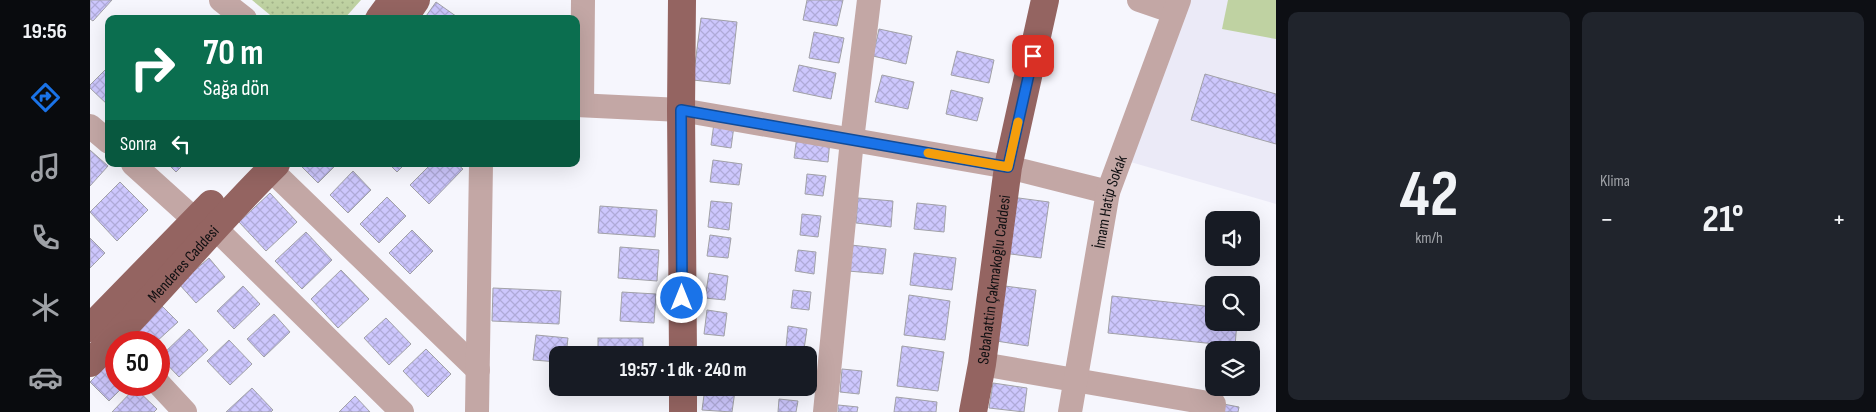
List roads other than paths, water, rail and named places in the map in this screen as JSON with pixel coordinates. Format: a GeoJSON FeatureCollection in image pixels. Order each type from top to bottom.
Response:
{"type":"FeatureCollection","features":[{"type":"Feature","properties":{"kind":"main road"},"geometry":{"type":"LineString","coordinates":[[381,15],[393,0]]}},
{"type":"Feature","properties":{"kind":"main road"},"geometry":{"type":"LineString","coordinates":[[406,15],[416,0]]}},
{"type":"Feature","properties":{"kind":"main road"},"geometry":{"type":"LineString","coordinates":[[682,0],[683,346]]}},
{"type":"Feature","properties":{"kind":"main road","name":"Sebahattin Çakmakoğlu Caddesi"},"geometry":{"type":"LineString","coordinates":[[973,412],[982,364],[1008,167],[1045,0]]}},
{"type":"Feature","properties":{"kind":"main road","name":"Menderes Caddesi"},"geometry":{"type":"LineString","coordinates":[[107,331],[205,224],[264,167]]}},
{"type":"Feature","properties":{"kind":"main road","name":"Menderes Caddesi"},"geometry":{"type":"LineString","coordinates":[[90,363],[105,334]]}},
{"type":"Feature","properties":{"kind":"main road"},"geometry":{"type":"LineString","coordinates":[[683,396],[683,412]]}},
{"type":"Feature","properties":{"kind":"street"},"geometry":{"type":"LineString","coordinates":[[221,0],[240,15]]}},
{"type":"Feature","properties":{"kind":"street"},"geometry":{"type":"LineString","coordinates":[[580,79],[583,0]]}},
{"type":"Feature","properties":{"kind":"street"},"geometry":{"type":"LineString","coordinates":[[825,412],[852,140],[870,0]]}},
{"type":"Feature","properties":{"kind":"street"},"geometry":{"type":"LineString","coordinates":[[1139,0],[1177,6]]}},
{"type":"Feature","properties":{"kind":"street","name":"İmam Hatip Sokak"},"geometry":{"type":"LineString","coordinates":[[1070,412],[1108,192],[1177,6]]}},
{"type":"Feature","properties":{"kind":"street"},"geometry":{"type":"LineString","coordinates":[[580,105],[681,110],[1008,167],[1108,192]]}},
{"type":"Feature","properties":{"kind":"street"},"geometry":{"type":"LineString","coordinates":[[90,126],[105,139]]}},
{"type":"Feature","properties":{"kind":"street"},"geometry":{"type":"LineString","coordinates":[[137,167],[205,224],[402,412]]}},
{"type":"Feature","properties":{"kind":"street"},"geometry":{"type":"LineString","coordinates":[[266,167],[478,370]]}},
{"type":"Feature","properties":{"kind":"street"},"geometry":{"type":"LineString","coordinates":[[477,412],[481,167]]}},
{"type":"Feature","properties":{"kind":"street"},"geometry":{"type":"LineString","coordinates":[[982,364],[1214,404],[1214,412]]}},
{"type":"Feature","properties":{"kind":"street"},"geometry":{"type":"LineString","coordinates":[[170,396],[185,412]]}}]}
